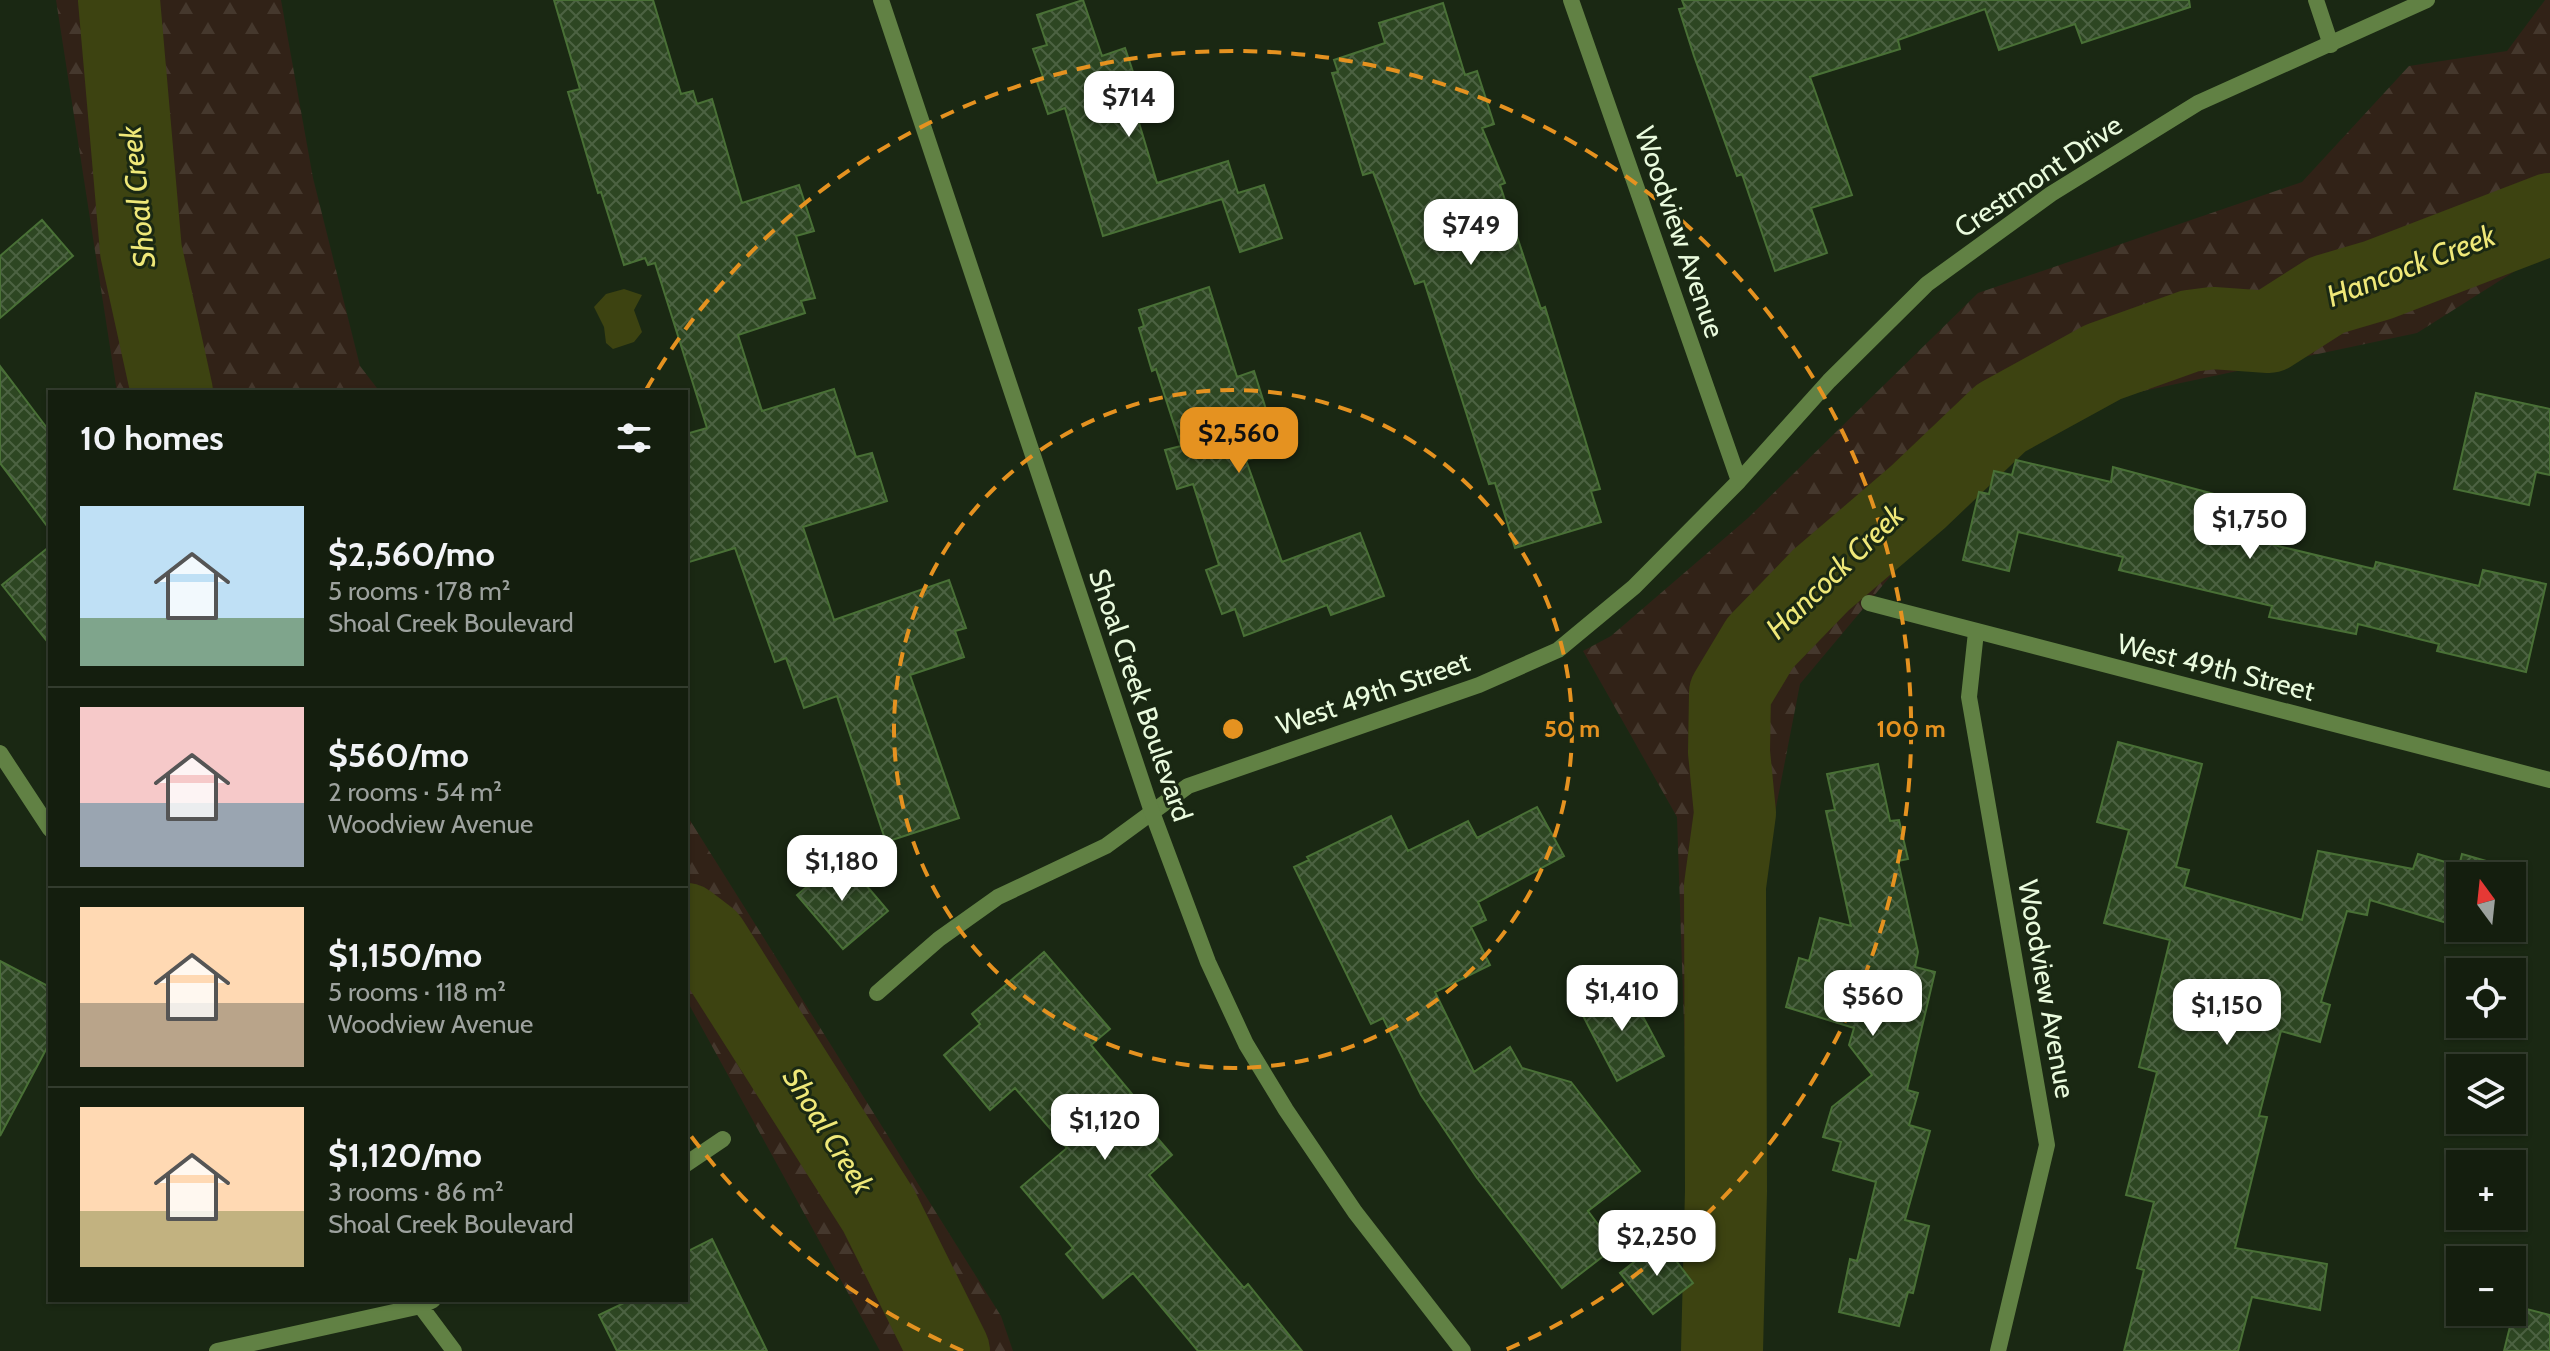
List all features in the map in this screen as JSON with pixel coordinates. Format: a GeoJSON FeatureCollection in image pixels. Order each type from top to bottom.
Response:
{"type":"FeatureCollection","features":[{"type":"Feature","properties":{"kind":"street","name":"Shoal Creek Boulevard"},"geometry":{"type":"LineString","coordinates":[[881,0],[1152,812],[1208,962],[1246,1044],[1286,1110],[1355,1212],[1463,1351]]}},
{"type":"Feature","properties":{"kind":"street","name":"Woodview Avenue"},"geometry":{"type":"LineString","coordinates":[[1571,0],[1739,481]]}},
{"type":"Feature","properties":{"kind":"street"},"geometry":{"type":"LineString","coordinates":[[2316,0],[2331,45]]}},
{"type":"Feature","properties":{"kind":"street","name":"Crestmont Drive"},"geometry":{"type":"LineString","coordinates":[[1739,481],[1829,381],[1927,284],[2051,194],[2198,103],[2427,0]]}},
{"type":"Feature","properties":{"kind":"street","name":"West 49th Street"},"geometry":{"type":"LineString","coordinates":[[877,993],[939,939],[998,897],[1106,846],[1188,786],[1479,685],[1558,650],[1634,587],[1739,481]]}},
{"type":"Feature","properties":{"kind":"street","name":"West 49th Street"},"geometry":{"type":"LineString","coordinates":[[1869,603],[2550,780]]}},
{"type":"Feature","properties":{"kind":"street","name":"Woodview Avenue"},"geometry":{"type":"LineString","coordinates":[[1976,632],[1969,697],[2047,1145],[1998,1351]]}},
{"type":"Feature","properties":{"kind":"street"},"geometry":{"type":"LineString","coordinates":[[0,753],[48,826]]}},
{"type":"Feature","properties":{"kind":"street"},"geometry":{"type":"LineString","coordinates":[[688,1163],[723,1139]]}},
{"type":"Feature","properties":{"kind":"street"},"geometry":{"type":"LineString","coordinates":[[217,1351],[423,1302],[454,1351]]}},
{"type":"Feature","properties":{"kind":"green space"},"geometry":{"type":"Polygon","coordinates":[[[56,0],[281,0],[313,178],[360,366],[378,390],[117,390],[56,0]]]}},
{"type":"Feature","properties":{"kind":"green space"},"geometry":{"type":"Polygon","coordinates":[[[2545,0],[2550,0],[2550,249],[2417,333],[2096,401],[1976,474],[1800,684],[1765,864],[1762,1351],[1695,1351],[1677,817],[1583,651],[1611,636],[1748,518],[1978,293],[2302,182],[2409,66],[2507,51],[2545,0]]]}},
{"type":"Feature","properties":{"kind":"green space"},"geometry":{"type":"Polygon","coordinates":[[[688,817],[1001,1316],[1013,1351],[880,1351],[688,1003],[688,817]]]}},
{"type":"Feature","properties":{"kind":"shaded area"},"geometry":{"type":"Polygon","coordinates":[[[624,289],[642,295],[634,310],[642,332],[634,342],[613,349],[606,343],[604,327],[594,307],[606,294],[624,289]]]}},
{"type":"Feature","properties":{"kind":"building"},"geometry":{"type":"Polygon","coordinates":[[[554,0],[653,0],[681,94],[693,91],[697,104],[712,99],[742,203],[799,185],[814,231],[796,236],[815,298],[801,301],[805,313],[738,335],[762,411],[834,389],[856,457],[872,453],[887,501],[803,527],[834,620],[949,580],[966,628],[955,631],[964,657],[910,675],[959,818],[886,842],[837,696],[804,708],[786,658],[775,662],[735,548],[688,562],[688,433],[707,428],[655,263],[648,265],[645,258],[624,265],[601,192],[598,193],[568,92],[580,89],[554,0]]]}},
{"type":"Feature","properties":{"kind":"building"},"geometry":{"type":"Polygon","coordinates":[[[1083,0],[1102,56],[1125,48],[1137,84],[1128,86],[1157,183],[1228,161],[1238,193],[1264,185],[1282,238],[1240,252],[1222,199],[1103,236],[1065,108],[1048,114],[1036,79],[1043,77],[1033,49],[1047,45],[1037,15],[1083,0]]]}},
{"type":"Feature","properties":{"kind":"building"},"geometry":{"type":"Polygon","coordinates":[[[1682,0],[2189,0],[2190,7],[2082,43],[2075,24],[1999,50],[1985,9],[1898,40],[1900,49],[1810,77],[1852,195],[1811,208],[1827,253],[1775,271],[1742,174],[1737,176],[1694,56],[1679,9],[1685,8],[1682,0]]]}},
{"type":"Feature","properties":{"kind":"building"},"geometry":{"type":"Polygon","coordinates":[[[1443,3],[1465,75],[1477,71],[1494,124],[1482,128],[1505,183],[1500,185],[1541,309],[1545,307],[1600,489],[1591,491],[1601,522],[1515,548],[1495,483],[1489,484],[1424,281],[1415,284],[1373,172],[1363,175],[1332,73],[1338,72],[1334,60],[1385,43],[1379,23],[1443,3]]]}},
{"type":"Feature","properties":{"kind":"building"},"geometry":{"type":"Polygon","coordinates":[[[42,220],[73,256],[0,318],[0,256],[42,220]]]}},
{"type":"Feature","properties":{"kind":"building"},"geometry":{"type":"Polygon","coordinates":[[[1209,287],[1237,377],[1254,371],[1279,451],[1246,460],[1282,562],[1360,533],[1384,596],[1331,615],[1327,605],[1244,636],[1235,609],[1222,614],[1206,570],[1219,565],[1193,484],[1177,489],[1165,450],[1181,446],[1139,328],[1144,326],[1139,310],[1209,287]]]}},
{"type":"Feature","properties":{"kind":"building"},"geometry":{"type":"Polygon","coordinates":[[[0,366],[48,429],[48,527],[0,463],[0,366]]]}},
{"type":"Feature","properties":{"kind":"building"},"geometry":{"type":"Polygon","coordinates":[[[2476,393],[2550,409],[2550,475],[2536,472],[2529,505],[2454,489],[2476,393]]]}},
{"type":"Feature","properties":{"kind":"building"},"geometry":{"type":"Polygon","coordinates":[[[2016,460],[2111,482],[2113,467],[2274,510],[2271,522],[2280,525],[2274,545],[2374,569],[2376,562],[2479,586],[2483,570],[2546,584],[2526,672],[2437,651],[2439,644],[2358,624],[2356,634],[2269,617],[2272,606],[2119,570],[2123,557],[2018,532],[2009,571],[1963,560],[1979,492],[1989,494],[1994,471],[2012,475],[2016,460]]]}},
{"type":"Feature","properties":{"kind":"building"},"geometry":{"type":"Polygon","coordinates":[[[48,548],[48,642],[2,585],[48,548]]]}},
{"type":"Feature","properties":{"kind":"building"},"geometry":{"type":"Polygon","coordinates":[[[2118,742],[2202,764],[2176,867],[2189,870],[2184,887],[2302,920],[2318,851],[2413,869],[2418,854],[2446,862],[2446,923],[2370,900],[2367,915],[2347,911],[2321,1002],[2330,1005],[2320,1042],[2281,1031],[2259,1116],[2267,1117],[2235,1248],[2327,1264],[2320,1310],[2252,1297],[2238,1351],[2124,1351],[2144,1270],[2137,1268],[2154,1202],[2126,1195],[2157,1072],[2139,1067],[2170,940],[2104,923],[2129,830],[2097,822],[2118,742]]]}},
{"type":"Feature","properties":{"kind":"building"},"geometry":{"type":"Polygon","coordinates":[[[1878,764],[1890,821],[1899,820],[1908,859],[1898,861],[1918,952],[1915,967],[1935,972],[1907,1090],[1918,1093],[1909,1125],[1930,1131],[1905,1220],[1929,1226],[1913,1293],[1908,1292],[1899,1326],[1839,1312],[1850,1259],[1857,1261],[1876,1182],[1833,1170],[1841,1142],[1823,1137],[1832,1107],[1872,1075],[1849,1045],[1854,1028],[1786,1007],[1799,958],[1809,961],[1820,918],[1851,926],[1826,811],[1835,810],[1827,774],[1878,764]]]}},
{"type":"Feature","properties":{"kind":"building"},"geometry":{"type":"Polygon","coordinates":[[[1537,807],[1564,856],[1478,902],[1486,920],[1471,927],[1490,965],[1435,992],[1474,1072],[1510,1047],[1522,1068],[1571,1082],[1640,1171],[1588,1211],[1615,1247],[1562,1288],[1477,1178],[1421,1095],[1383,1018],[1371,1024],[1294,867],[1309,860],[1307,857],[1391,816],[1408,851],[1468,821],[1477,838],[1537,807]]]}},
{"type":"Feature","properties":{"kind":"building"},"geometry":{"type":"Polygon","coordinates":[[[2462,854],[2490,862],[2460,862],[2462,854]]]}},
{"type":"Feature","properties":{"kind":"building"},"geometry":{"type":"Polygon","coordinates":[[[842,857],[888,911],[843,949],[797,895],[842,857]]]}},
{"type":"Feature","properties":{"kind":"building"},"geometry":{"type":"Polygon","coordinates":[[[1044,952],[1110,1029],[1091,1045],[1147,1112],[1140,1118],[1172,1155],[1149,1175],[1244,1288],[1248,1284],[1302,1351],[1198,1351],[1133,1273],[1103,1298],[1066,1254],[1073,1248],[1021,1187],[1067,1148],[1015,1088],[990,1110],[944,1055],[980,1024],[972,1014],[1044,952]]]}},
{"type":"Feature","properties":{"kind":"building"},"geometry":{"type":"Polygon","coordinates":[[[0,961],[48,986],[48,1046],[0,1136],[0,961]]]}},
{"type":"Feature","properties":{"kind":"building"},"geometry":{"type":"Polygon","coordinates":[[[1626,985],[1664,1056],[1617,1081],[1580,1010],[1626,985]]]}},
{"type":"Feature","properties":{"kind":"building"},"geometry":{"type":"Polygon","coordinates":[[[712,1239],[767,1351],[617,1351],[599,1315],[626,1302],[688,1302],[688,1251],[712,1239]]]}},
{"type":"Feature","properties":{"kind":"building"},"geometry":{"type":"Polygon","coordinates":[[[1661,1241],[1693,1283],[1653,1314],[1620,1273],[1661,1241]]]}},
{"type":"Feature","properties":{"kind":"building"},"geometry":{"type":"Polygon","coordinates":[[[2526,1309],[2550,1315],[2550,1351],[2504,1351],[2510,1326],[2526,1326],[2526,1309]]]}},
{"type":"Feature","properties":{"kind":"waterway","name":"Shoal Creek"},"geometry":{"type":"LineString","coordinates":[[119,0],[141,251],[172,390]]}},
{"type":"Feature","properties":{"kind":"waterway","name":"Hancock Creek"},"geometry":{"type":"LineString","coordinates":[[1722,1351],[1726,1191],[1725,886],[1735,813],[1729,752],[1730,693],[1760,643],[1821,580],[1918,497],[2001,418],[2103,362],[2190,331],[2213,328],[2269,332],[2327,295],[2378,280],[2550,214]]}},
{"type":"Feature","properties":{"kind":"waterway","name":"Shoal Creek"},"geometry":{"type":"LineString","coordinates":[[688,926],[707,940],[879,1211],[949,1351]]}}]}
